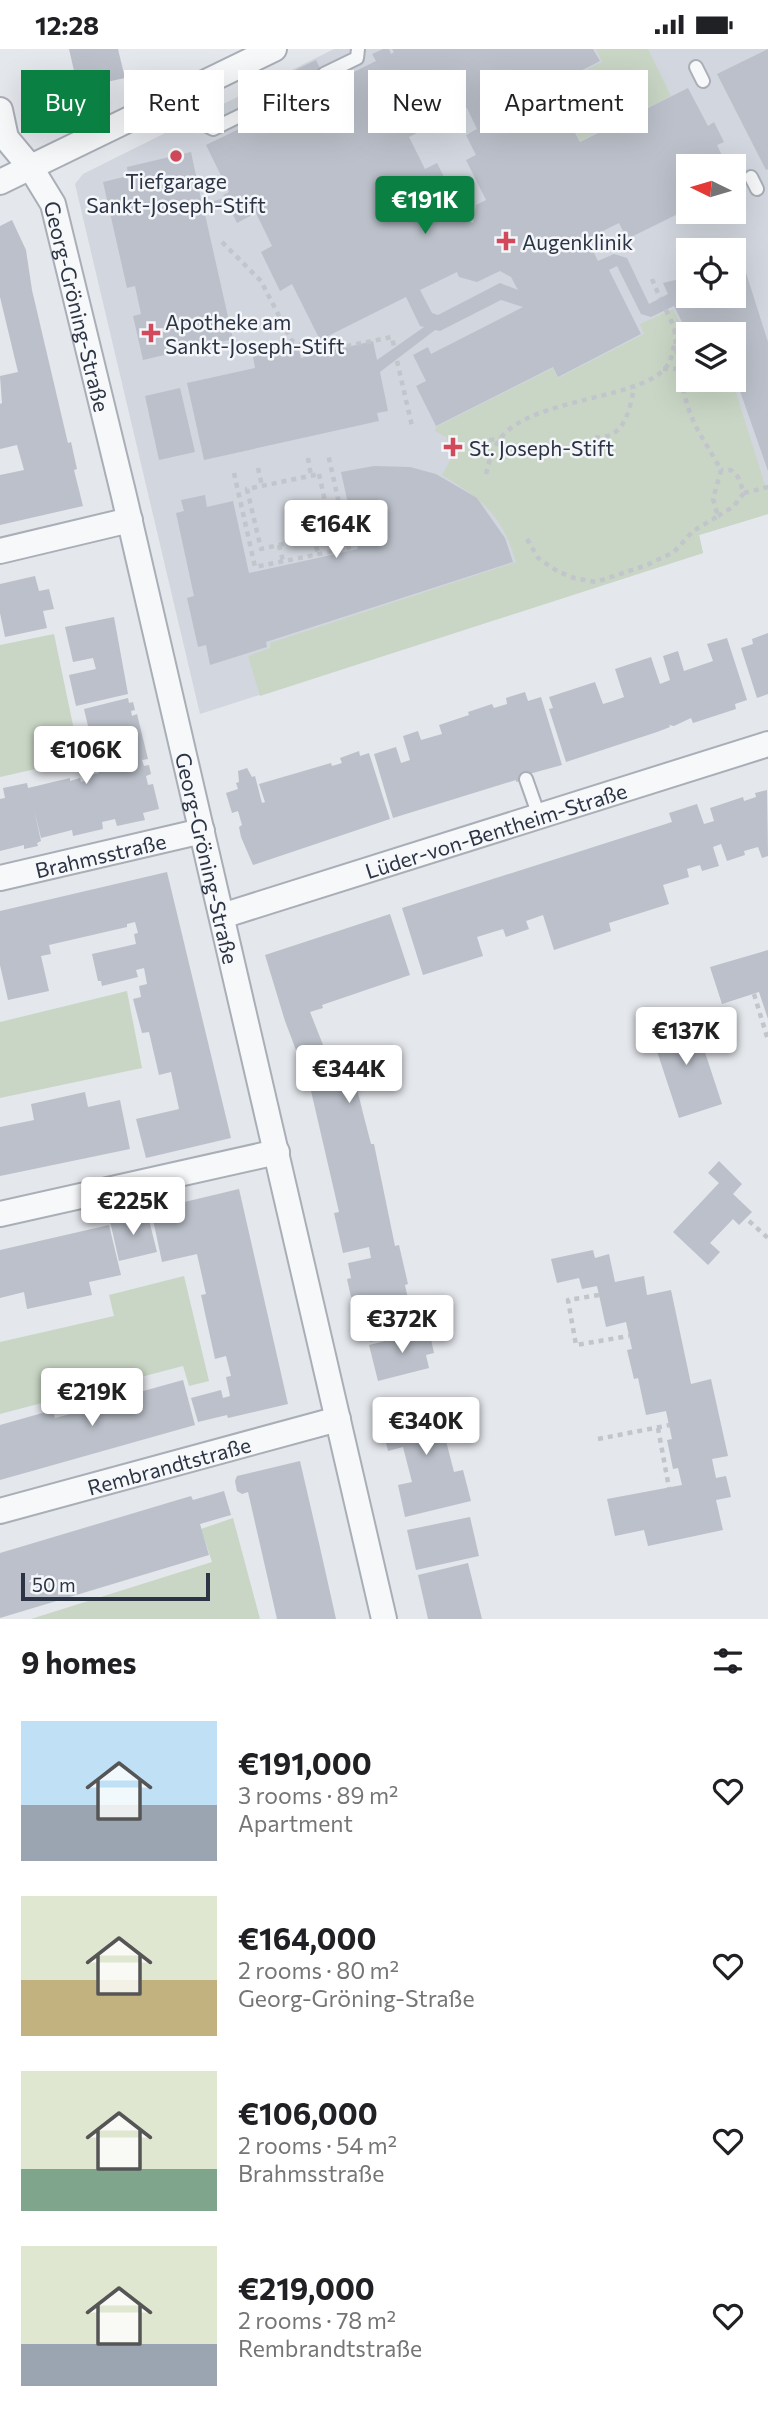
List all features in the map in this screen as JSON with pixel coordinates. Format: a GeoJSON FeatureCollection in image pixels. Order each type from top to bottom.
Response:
{"type":"FeatureCollection","features":[{"type":"Feature","properties":{"kind":"street"},"geometry":{"type":"LineString","coordinates":[[224,73],[274,49]]}},
{"type":"Feature","properties":{"kind":"street","name":"Georg-Gröning-Straße"},"geometry":{"type":"LineString","coordinates":[[0,110],[6,138],[31,168],[54,204],[130,520],[384,1619]]}},
{"type":"Feature","properties":{"kind":"street"},"geometry":{"type":"LineString","coordinates":[[0,183],[124,122]]}},
{"type":"Feature","properties":{"kind":"street"},"geometry":{"type":"LineString","coordinates":[[0,551],[130,520]]}},
{"type":"Feature","properties":{"kind":"street","name":"Lüder-von-Bentheim-Straße"},"geometry":{"type":"LineString","coordinates":[[222,916],[768,744]]}},
{"type":"Feature","properties":{"kind":"street","name":"Brahmsstraße"},"geometry":{"type":"LineString","coordinates":[[0,878],[202,831]]}},
{"type":"Feature","properties":{"kind":"street"},"geometry":{"type":"LineString","coordinates":[[0,1214],[277,1152]]}},
{"type":"Feature","properties":{"kind":"street","name":"Rembrandtstraße"},"geometry":{"type":"LineString","coordinates":[[0,1511],[338,1419]]}},
{"type":"Feature","properties":{"kind":"lane"},"geometry":{"type":"LineString","coordinates":[[332,70],[357,58],[358,49]]}},
{"type":"Feature","properties":{"kind":"lane"},"geometry":{"type":"LineString","coordinates":[[696,67],[704,81]]}},
{"type":"Feature","properties":{"kind":"lane"},"geometry":{"type":"LineString","coordinates":[[526,779],[538,816]]}},
{"type":"Feature","properties":{"kind":"path"},"geometry":{"type":"LineString","coordinates":[[222,242],[261,281],[292,341],[317,352],[391,337],[394,347]]}},
{"type":"Feature","properties":{"kind":"path"},"geometry":{"type":"LineString","coordinates":[[652,279],[660,298]]}},
{"type":"Feature","properties":{"kind":"path"},"geometry":{"type":"LineString","coordinates":[[666,310],[676,330]]}},
{"type":"Feature","properties":{"kind":"path"},"geometry":{"type":"LineString","coordinates":[[674,326],[676,347]]}},
{"type":"Feature","properties":{"kind":"path"},"geometry":{"type":"LineString","coordinates":[[486,474],[491,454],[500,438],[521,422],[549,409],[634,386],[670,363],[675,341]]}},
{"type":"Feature","properties":{"kind":"path"},"geometry":{"type":"LineString","coordinates":[[397,361],[412,426]]}},
{"type":"Feature","properties":{"kind":"path"},"geometry":{"type":"LineString","coordinates":[[662,369],[676,369]]}},
{"type":"Feature","properties":{"kind":"path"},"geometry":{"type":"LineString","coordinates":[[595,437],[612,436],[623,423],[634,386]]}},
{"type":"Feature","properties":{"kind":"path"},"geometry":{"type":"LineString","coordinates":[[685,392],[699,433],[711,449],[721,470],[713,499],[718,516]]}},
{"type":"Feature","properties":{"kind":"path"},"geometry":{"type":"LineString","coordinates":[[450,448],[500,438]]}},
{"type":"Feature","properties":{"kind":"path"},"geometry":{"type":"LineString","coordinates":[[234,473],[255,568],[349,548],[328,454]]}},
{"type":"Feature","properties":{"kind":"path"},"geometry":{"type":"LineString","coordinates":[[308,458],[311,475]]}},
{"type":"Feature","properties":{"kind":"path"},"geometry":{"type":"LineString","coordinates":[[258,468],[262,486]]}},
{"type":"Feature","properties":{"kind":"path"},"geometry":{"type":"LineString","coordinates":[[721,470],[731,470],[738,477],[744,493]]}},
{"type":"Feature","properties":{"kind":"path"},"geometry":{"type":"LineString","coordinates":[[319,474],[332,533],[261,549],[247,489],[262,486],[319,474]]}},
{"type":"Feature","properties":{"kind":"path"},"geometry":{"type":"LineString","coordinates":[[527,539],[538,558],[557,571],[596,582],[647,565],[674,552],[693,531],[733,507],[744,493],[768,487]]}},
{"type":"Feature","properties":{"kind":"path"},"geometry":{"type":"LineString","coordinates":[[323,491],[335,488]]}},
{"type":"Feature","properties":{"kind":"path"},"geometry":{"type":"LineString","coordinates":[[243,509],[251,507]]}},
{"type":"Feature","properties":{"kind":"path"},"geometry":{"type":"LineString","coordinates":[[314,537],[318,555]]}},
{"type":"Feature","properties":{"kind":"path"},"geometry":{"type":"LineString","coordinates":[[279,545],[284,562]]}},
{"type":"Feature","properties":{"kind":"path"},"geometry":{"type":"LineString","coordinates":[[754,994],[768,1040]]}},
{"type":"Feature","properties":{"kind":"path"},"geometry":{"type":"LineString","coordinates":[[749,1221],[768,1238]]}},
{"type":"Feature","properties":{"kind":"path"},"geometry":{"type":"LineString","coordinates":[[599,1295],[568,1300],[576,1345],[629,1336]]}},
{"type":"Feature","properties":{"kind":"path"},"geometry":{"type":"LineString","coordinates":[[598,1439],[670,1425]]}},
{"type":"Feature","properties":{"kind":"path"},"geometry":{"type":"LineString","coordinates":[[657,1428],[669,1488]]}},
{"type":"Feature","properties":{"kind":"shaded area","name":"St. Joseph-Stift"},"geometry":{"type":"Polygon","coordinates":[[[334,49],[768,49],[768,514],[699,535],[703,553],[200,714],[75,184],[83,174],[165,133],[224,133],[224,104],[238,97],[238,133],[354,133],[354,70],[292,70],[334,49]]]}},
{"type":"Feature","properties":{"kind":"green space"},"geometry":{"type":"Polygon","coordinates":[[[596,49],[648,49],[671,96],[648,107],[648,70],[586,70],[602,62],[596,49]]]}},
{"type":"Feature","properties":{"kind":"green space"},"geometry":{"type":"Polygon","coordinates":[[[577,133],[596,133],[580,141],[577,133]]]}},
{"type":"Feature","properties":{"kind":"green space"},"geometry":{"type":"Polygon","coordinates":[[[673,309],[679,322],[676,322],[676,392],[736,392],[765,485],[768,485],[768,514],[699,535],[703,553],[260,696],[248,656],[270,648],[270,643],[516,562],[505,532],[489,510],[469,492],[442,475],[452,457],[446,437],[435,431],[436,427],[553,368],[558,378],[644,334],[640,324],[673,309]]]}},
{"type":"Feature","properties":{"kind":"green space"},"geometry":{"type":"Polygon","coordinates":[[[54,634],[80,759],[0,777],[0,645],[54,634]]]}},
{"type":"Feature","properties":{"kind":"green space"},"geometry":{"type":"Polygon","coordinates":[[[127,991],[142,1068],[0,1098],[0,1022],[127,991]]]}},
{"type":"Feature","properties":{"kind":"green space"},"geometry":{"type":"Polygon","coordinates":[[[184,1276],[209,1381],[189,1386],[183,1366],[0,1414],[0,1342],[114,1316],[109,1295],[184,1276]]]}},
{"type":"Feature","properties":{"kind":"green space"},"geometry":{"type":"Polygon","coordinates":[[[233,1518],[260,1619],[31,1619],[212,1562],[201,1529],[233,1518]]]}},
{"type":"Feature","properties":{"kind":"building"},"geometry":{"type":"Polygon","coordinates":[[[69,49],[118,49],[124,78],[110,81],[110,70],[74,70],[69,49]]]}},
{"type":"Feature","properties":{"kind":"building"},"geometry":{"type":"Polygon","coordinates":[[[383,49],[389,49],[391,54],[394,52],[392,49],[593,49],[600,61],[583,70],[480,70],[480,133],[575,133],[580,142],[598,133],[648,133],[648,108],[688,88],[708,126],[714,122],[724,142],[717,145],[721,154],[676,154],[676,215],[627,239],[619,223],[587,239],[598,261],[614,254],[627,258],[649,304],[668,294],[663,283],[676,280],[676,308],[746,308],[746,273],[768,342],[768,471],[740,392],[746,392],[746,322],[682,322],[674,306],[651,317],[641,314],[617,266],[609,270],[641,334],[558,377],[553,367],[436,426],[416,386],[426,381],[413,355],[428,347],[431,354],[523,307],[501,300],[440,331],[435,330],[380,372],[388,411],[377,413],[379,421],[204,460],[187,383],[255,368],[253,357],[298,347],[301,358],[373,341],[377,360],[424,327],[420,326],[406,297],[320,340],[292,284],[280,291],[261,252],[272,246],[256,213],[237,223],[228,204],[204,210],[233,339],[143,360],[133,316],[141,314],[135,286],[127,288],[103,182],[128,176],[127,167],[191,152],[202,204],[225,198],[223,195],[229,192],[206,145],[238,129],[238,133],[354,133],[354,72],[376,61],[372,54],[383,49]],[[368,70],[368,133],[417,133],[409,137],[425,169],[437,163],[449,187],[438,193],[449,214],[473,223],[476,205],[486,200],[466,160],[476,155],[466,135],[477,129],[466,108],[466,70],[368,70]],[[500,271],[477,282],[459,277],[457,272],[420,290],[432,313],[438,315],[500,283],[518,290],[511,277],[500,271]]]}},
{"type":"Feature","properties":{"kind":"building"},"geometry":{"type":"Polygon","coordinates":[[[768,49],[768,169],[766,170],[717,74],[768,49]]]}},
{"type":"Feature","properties":{"kind":"building"},"geometry":{"type":"Polygon","coordinates":[[[316,60],[321,70],[295,70],[316,60]]]}},
{"type":"Feature","properties":{"kind":"building"},"geometry":{"type":"Polygon","coordinates":[[[12,220],[26,250],[32,290],[68,443],[71,442],[77,469],[74,470],[83,506],[0,525],[0,475],[24,470],[17,445],[0,449],[0,376],[18,372],[0,297],[0,226],[12,220]]]}},
{"type":"Feature","properties":{"kind":"building"},"geometry":{"type":"Polygon","coordinates":[[[180,388],[195,452],[159,460],[145,396],[180,388]]]}},
{"type":"Feature","properties":{"kind":"building"},"geometry":{"type":"Polygon","coordinates":[[[374,466],[410,467],[436,474],[477,498],[505,538],[513,562],[266,642],[267,647],[210,665],[206,645],[198,647],[187,598],[194,596],[176,513],[184,511],[181,500],[205,495],[207,507],[233,501],[249,573],[358,549],[341,472],[374,466]]]}},
{"type":"Feature","properties":{"kind":"building"},"geometry":{"type":"Polygon","coordinates":[[[35,576],[39,591],[49,589],[54,609],[43,611],[47,628],[5,637],[0,613],[0,584],[35,576]]]}},
{"type":"Feature","properties":{"kind":"building"},"geometry":{"type":"Polygon","coordinates":[[[114,617],[128,694],[76,706],[69,675],[96,669],[93,658],[73,662],[65,627],[114,617]]]}},
{"type":"Feature","properties":{"kind":"building"},"geometry":{"type":"Polygon","coordinates":[[[768,633],[768,694],[757,698],[741,648],[753,644],[752,639],[768,633]]]}},
{"type":"Feature","properties":{"kind":"building"},"geometry":{"type":"Polygon","coordinates":[[[727,638],[747,700],[735,704],[736,709],[693,723],[691,718],[566,762],[549,709],[553,708],[549,697],[595,682],[603,704],[613,701],[624,697],[615,669],[651,657],[660,684],[670,680],[663,656],[678,651],[684,671],[713,661],[707,644],[727,638]]]}},
{"type":"Feature","properties":{"kind":"building"},"geometry":{"type":"Polygon","coordinates":[[[525,692],[528,701],[541,697],[562,765],[529,774],[530,778],[393,818],[374,754],[396,747],[401,763],[410,760],[403,736],[418,731],[421,740],[442,734],[439,725],[492,704],[494,708],[507,704],[506,698],[525,692]]]}},
{"type":"Feature","properties":{"kind":"building"},"geometry":{"type":"Polygon","coordinates":[[[128,698],[129,703],[133,702],[135,710],[131,711],[132,716],[137,714],[148,759],[142,760],[144,766],[149,765],[151,774],[146,776],[148,785],[153,784],[159,809],[143,813],[145,820],[117,826],[115,819],[102,822],[103,829],[73,836],[72,830],[41,838],[34,810],[41,841],[37,843],[38,846],[24,849],[24,845],[0,851],[0,799],[5,798],[3,788],[27,783],[28,788],[70,778],[70,781],[80,778],[81,782],[88,780],[87,776],[99,773],[84,709],[128,698]]]}},
{"type":"Feature","properties":{"kind":"building"},"geometry":{"type":"Polygon","coordinates":[[[359,751],[360,756],[369,753],[390,819],[253,865],[241,837],[239,827],[242,825],[238,811],[232,813],[226,793],[238,789],[238,771],[247,768],[252,777],[255,776],[262,803],[265,802],[259,784],[331,763],[332,766],[342,763],[340,758],[359,751]]]}},
{"type":"Feature","properties":{"kind":"building"},"geometry":{"type":"Polygon","coordinates":[[[767,790],[768,856],[762,858],[758,847],[744,851],[745,855],[727,861],[721,844],[713,847],[719,866],[702,871],[700,865],[687,869],[689,877],[663,885],[669,904],[609,923],[611,931],[554,950],[543,915],[526,921],[529,929],[506,937],[503,929],[477,937],[483,956],[423,975],[402,908],[672,822],[669,813],[697,804],[704,824],[714,821],[710,808],[743,797],[744,801],[756,797],[755,793],[767,790]]]}},
{"type":"Feature","properties":{"kind":"building"},"geometry":{"type":"Polygon","coordinates":[[[167,872],[231,1138],[146,1158],[136,1119],[179,1109],[171,1072],[159,1075],[149,1032],[142,1033],[133,999],[141,997],[139,986],[147,984],[144,968],[136,970],[138,977],[102,986],[101,981],[98,981],[92,954],[136,944],[134,934],[138,933],[135,922],[127,924],[127,927],[49,945],[51,954],[41,956],[49,991],[8,1000],[0,965],[0,911],[167,872]]]}},
{"type":"Feature","properties":{"kind":"building"},"geometry":{"type":"Polygon","coordinates":[[[390,914],[410,975],[322,1005],[323,1008],[310,1012],[329,1060],[353,1054],[361,1088],[357,1089],[371,1144],[374,1144],[395,1246],[399,1245],[408,1284],[405,1285],[415,1331],[370,1342],[359,1296],[351,1297],[347,1279],[351,1278],[348,1263],[371,1258],[369,1247],[343,1253],[334,1213],[339,1212],[305,1065],[302,1066],[285,1021],[265,955],[390,914]]]}},
{"type":"Feature","properties":{"kind":"building"},"geometry":{"type":"Polygon","coordinates":[[[768,950],[768,1019],[759,992],[722,1004],[710,967],[768,950]]]}},
{"type":"Feature","properties":{"kind":"building"},"geometry":{"type":"Polygon","coordinates":[[[693,1016],[722,1104],[679,1118],[650,1030],[693,1016]]]}},
{"type":"Feature","properties":{"kind":"building"},"geometry":{"type":"Polygon","coordinates":[[[85,1092],[88,1107],[120,1100],[130,1149],[0,1176],[0,1127],[34,1120],[31,1104],[85,1092]]]}},
{"type":"Feature","properties":{"kind":"building"},"geometry":{"type":"Polygon","coordinates":[[[719,1161],[742,1184],[733,1194],[752,1212],[739,1225],[733,1219],[710,1243],[720,1252],[708,1265],[673,1232],[719,1183],[708,1173],[719,1161]]]}},
{"type":"Feature","properties":{"kind":"building"},"geometry":{"type":"Polygon","coordinates":[[[239,1189],[288,1404],[198,1422],[191,1398],[221,1390],[223,1398],[230,1396],[226,1377],[231,1376],[226,1356],[215,1359],[201,1295],[206,1294],[197,1254],[162,1262],[151,1210],[239,1189]]]}},
{"type":"Feature","properties":{"kind":"building"},"geometry":{"type":"Polygon","coordinates":[[[147,1212],[157,1252],[119,1261],[110,1221],[147,1212]]]}},
{"type":"Feature","properties":{"kind":"building"},"geometry":{"type":"Polygon","coordinates":[[[109,1225],[121,1275],[89,1282],[92,1295],[27,1309],[24,1292],[0,1298],[0,1250],[109,1225]]]}},
{"type":"Feature","properties":{"kind":"building"},"geometry":{"type":"Polygon","coordinates":[[[593,1250],[595,1258],[609,1254],[615,1282],[644,1276],[647,1295],[671,1290],[691,1384],[711,1379],[728,1456],[712,1459],[716,1478],[726,1476],[731,1497],[716,1500],[723,1530],[648,1546],[644,1530],[615,1536],[607,1499],[682,1485],[678,1468],[673,1469],[667,1440],[672,1439],[666,1411],[646,1415],[638,1378],[634,1379],[627,1350],[632,1349],[626,1322],[606,1327],[597,1286],[582,1289],[579,1278],[557,1283],[551,1259],[593,1250]]]}},
{"type":"Feature","properties":{"kind":"building"},"geometry":{"type":"Polygon","coordinates":[[[429,1330],[434,1353],[426,1355],[429,1368],[378,1381],[369,1345],[429,1330]]]}},
{"type":"Feature","properties":{"kind":"building"},"geometry":{"type":"Polygon","coordinates":[[[183,1380],[195,1425],[0,1480],[0,1425],[53,1410],[55,1418],[86,1410],[83,1397],[115,1389],[118,1398],[183,1380]]]}},
{"type":"Feature","properties":{"kind":"building"},"geometry":{"type":"Polygon","coordinates":[[[446,1398],[455,1435],[445,1437],[454,1472],[463,1470],[471,1501],[405,1517],[398,1485],[412,1482],[403,1447],[388,1451],[379,1414],[446,1398]]]}},
{"type":"Feature","properties":{"kind":"building"},"geometry":{"type":"Polygon","coordinates":[[[300,1461],[336,1619],[277,1619],[248,1492],[242,1494],[237,1491],[237,1476],[300,1461]]]}},
{"type":"Feature","properties":{"kind":"building"},"geometry":{"type":"Polygon","coordinates":[[[224,1491],[231,1515],[200,1524],[209,1555],[0,1618],[0,1553],[191,1496],[193,1500],[224,1491]]]}},
{"type":"Feature","properties":{"kind":"building"},"geometry":{"type":"Polygon","coordinates":[[[470,1517],[479,1556],[416,1570],[407,1530],[470,1517]]]}},
{"type":"Feature","properties":{"kind":"building"},"geometry":{"type":"Polygon","coordinates":[[[468,1563],[482,1619],[428,1619],[418,1575],[468,1563]]]}},
{"type":"Feature","properties":{"kind":"place","name":"Tiefgarage Sankt-Joseph-Stift"},"geometry":{"type":"Point","coordinates":[176,156]}},
{"type":"Feature","properties":{"kind":"place","name":"Augenklinik"},"geometry":{"type":"Point","coordinates":[506,241]}},
{"type":"Feature","properties":{"kind":"place","name":"Apotheke am Sankt-Joseph-Stift"},"geometry":{"type":"Point","coordinates":[151,333]}},
{"type":"Feature","properties":{"kind":"place","name":"St. Joseph-Stift"},"geometry":{"type":"Point","coordinates":[453,447]}}]}
